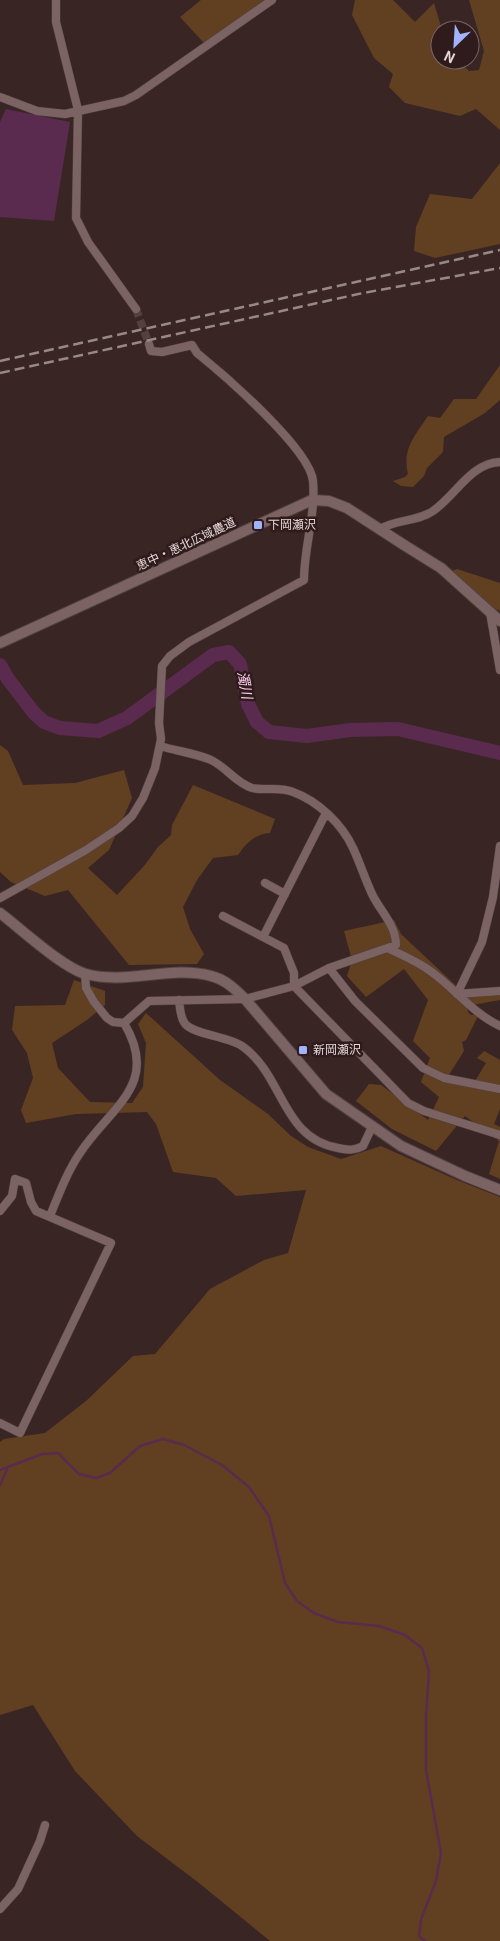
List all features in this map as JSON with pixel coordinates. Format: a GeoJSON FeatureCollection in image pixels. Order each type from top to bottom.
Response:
{"type":"FeatureCollection","features":[{"type":"Feature","properties":{"kind":"street"},"geometry":{"type":"LineString","coordinates":[[56,0],[56,22],[78,110],[76,218],[88,242],[136,309]]}},
{"type":"Feature","properties":{"kind":"street"},"geometry":{"type":"LineString","coordinates":[[0,97],[37,111],[65,114],[116,103],[136,95],[272,0]]}},
{"type":"Feature","properties":{"kind":"street"},"geometry":{"type":"LineString","coordinates":[[0,898],[86,850],[119,828],[132,816],[143,798],[156,768],[161,739],[159,723],[162,666],[170,656],[189,642],[304,580],[313,480],[306,461],[281,431],[246,396],[197,353],[192,345],[162,352],[152,351],[148,344]]}},
{"type":"Feature","properties":{"kind":"street"},"geometry":{"type":"LineString","coordinates":[[380,530],[389,524],[414,520],[433,511],[479,468],[491,463],[500,462]]}},
{"type":"Feature","properties":{"kind":"street"},"geometry":{"type":"LineString","coordinates":[[312,500],[329,501],[347,508],[441,568],[500,621]]}},
{"type":"Feature","properties":{"kind":"street","name":"恵中・恵北広域農道"},"geometry":{"type":"LineString","coordinates":[[2,642],[312,500]]}},
{"type":"Feature","properties":{"kind":"street"},"geometry":{"type":"LineString","coordinates":[[490,612],[500,670]]}},
{"type":"Feature","properties":{"kind":"street"},"geometry":{"type":"LineString","coordinates":[[85,974],[86,988],[94,1002],[107,1018],[113,1022],[124,1023],[149,1001],[245,999],[294,986],[329,968],[389,949],[396,945],[389,921],[372,894],[352,846],[343,832],[326,813],[310,800],[292,791],[253,788],[240,782],[212,760],[160,746]]}},
{"type":"Feature","properties":{"kind":"street"},"geometry":{"type":"LineString","coordinates":[[263,937],[326,813]]}},
{"type":"Feature","properties":{"kind":"street"},"geometry":{"type":"LineString","coordinates":[[457,994],[482,942],[493,897],[500,846]]}},
{"type":"Feature","properties":{"kind":"street"},"geometry":{"type":"LineString","coordinates":[[265,883],[285,894]]}},
{"type":"Feature","properties":{"kind":"street"},"geometry":{"type":"LineString","coordinates":[[0,913],[66,964],[85,974],[105,977],[194,973],[213,976],[232,986],[326,1094],[401,1146],[433,1162],[500,1190]]}},
{"type":"Feature","properties":{"kind":"street"},"geometry":{"type":"LineString","coordinates":[[223,916],[284,948],[294,973],[294,986],[408,1103],[424,1111],[500,1135]]}},
{"type":"Feature","properties":{"kind":"street"},"geometry":{"type":"LineString","coordinates":[[389,949],[417,961],[434,973],[485,1019],[500,1026]]}},
{"type":"Feature","properties":{"kind":"street"},"geometry":{"type":"LineString","coordinates":[[329,968],[355,1001],[423,1068],[444,1078],[500,1089]]}},
{"type":"Feature","properties":{"kind":"street"},"geometry":{"type":"LineString","coordinates":[[457,994],[500,991]]}},
{"type":"Feature","properties":{"kind":"street"},"geometry":{"type":"LineString","coordinates":[[179,1000],[186,1026],[243,1046],[268,1073],[290,1115],[308,1136],[330,1147],[354,1151],[364,1146],[372,1127]]}},
{"type":"Feature","properties":{"kind":"street"},"geometry":{"type":"LineString","coordinates":[[50,1216],[64,1182],[80,1153],[103,1123],[120,1106],[134,1082],[137,1070],[135,1048],[124,1023]]}},
{"type":"Feature","properties":{"kind":"street"},"geometry":{"type":"LineString","coordinates":[[0,1212],[12,1196],[15,1179],[26,1183],[31,1202],[36,1211],[111,1243],[20,1434],[0,1423]]}},
{"type":"Feature","properties":{"kind":"street"},"geometry":{"type":"LineString","coordinates":[[0,1909],[18,1889],[40,1841],[45,1825]]}},
{"type":"Feature","properties":{"kind":"shaded area"},"geometry":{"type":"Polygon","coordinates":[[[201,0],[266,0],[204,43],[180,17],[201,0]]]}},
{"type":"Feature","properties":{"kind":"shaded area"},"geometry":{"type":"Polygon","coordinates":[[[355,0],[393,0],[415,22],[434,3],[439,20],[430,20],[430,70],[480,70],[484,51],[480,37],[480,20],[475,20],[469,0],[500,0],[500,130],[476,109],[460,116],[405,103],[389,87],[393,74],[374,58],[352,15],[355,0]]]}},
{"type":"Feature","properties":{"kind":"shaded area"},"geometry":{"type":"Polygon","coordinates":[[[6,109],[70,122],[54,221],[0,217],[0,122],[6,109]]]}},
{"type":"Feature","properties":{"kind":"shaded area"},"geometry":{"type":"Polygon","coordinates":[[[500,163],[500,244],[435,258],[414,251],[416,227],[430,194],[472,199],[500,163]]]}},
{"type":"Feature","properties":{"kind":"shaded area"},"geometry":{"type":"Polygon","coordinates":[[[500,365],[500,400],[485,413],[444,437],[443,452],[427,468],[424,476],[413,487],[401,486],[393,481],[408,474],[408,449],[414,436],[428,416],[440,418],[454,399],[476,399],[500,365]]]}},
{"type":"Feature","properties":{"kind":"shaded area"},"geometry":{"type":"Polygon","coordinates":[[[457,569],[500,583],[500,611],[449,572],[457,569]]]}},
{"type":"Feature","properties":{"kind":"shaded area"},"geometry":{"type":"Polygon","coordinates":[[[0,745],[8,751],[23,785],[75,783],[124,770],[132,798],[109,850],[88,868],[117,895],[144,866],[158,847],[171,835],[172,825],[193,785],[275,819],[270,833],[260,835],[251,840],[238,855],[213,858],[197,880],[183,907],[190,929],[204,954],[197,964],[129,965],[68,890],[45,896],[11,882],[0,872],[0,745]]]}},
{"type":"Feature","properties":{"kind":"shaded area"},"geometry":{"type":"Polygon","coordinates":[[[394,920],[401,934],[466,995],[500,988],[500,1000],[467,1006],[468,1012],[471,1015],[478,1014],[478,1016],[466,1040],[462,1042],[464,1051],[445,1081],[472,1086],[486,1063],[477,1058],[484,1051],[500,1060],[500,1109],[494,1124],[500,1127],[500,1179],[489,1174],[499,1141],[465,1116],[436,1151],[392,1129],[356,1101],[369,1084],[381,1085],[428,1120],[439,1097],[421,1082],[430,1058],[413,1041],[428,1000],[404,969],[366,997],[347,976],[352,960],[344,931],[394,920]]]}},
{"type":"Feature","properties":{"kind":"shaded area"},"geometry":{"type":"Polygon","coordinates":[[[74,980],[105,991],[105,1005],[87,1020],[52,1043],[58,1068],[90,1102],[132,1103],[143,1087],[146,1043],[138,1024],[146,1013],[220,1080],[268,1114],[291,1136],[308,1147],[341,1159],[381,1146],[500,1197],[500,1941],[270,1941],[199,1883],[137,1836],[75,1771],[33,1705],[0,1715],[0,1442],[4,1439],[45,1433],[86,1401],[133,1356],[155,1354],[210,1289],[264,1260],[288,1253],[306,1190],[236,1196],[216,1178],[173,1172],[156,1124],[147,1112],[76,1114],[26,1123],[21,1110],[33,1078],[27,1053],[12,1030],[15,1006],[65,1005],[74,980]]]}},
{"type":"Feature","properties":{"kind":"waterway","name":"濁川"},"geometry":{"type":"LineString","coordinates":[[0,665],[8,679],[34,713],[44,722],[60,728],[98,731],[127,718],[213,655],[229,652],[240,664],[248,704],[257,722],[269,732],[307,736],[350,730],[398,729],[500,753]]}},
{"type":"Feature","properties":{"kind":"waterway"},"geometry":{"type":"LineString","coordinates":[[0,1470],[42,1454],[58,1453],[79,1474],[96,1478],[110,1473],[140,1446],[163,1439],[184,1445],[222,1465],[249,1487],[269,1516],[285,1583],[297,1601],[314,1613],[338,1622],[379,1626],[405,1635],[422,1648],[429,1671],[426,1716],[426,1770],[441,1853],[436,1881],[421,1919],[419,1936],[425,1941]]}},
{"type":"Feature","properties":{"kind":"waterway"},"geometry":{"type":"LineString","coordinates":[[0,1485],[8,1467]]}},
{"type":"Feature","properties":{"kind":"tunnel"},"geometry":{"type":"LineString","coordinates":[[136,309],[149,344]]}},
{"type":"Feature","properties":{"kind":"railway"},"geometry":{"type":"LineString","coordinates":[[0,361],[500,250]]}},
{"type":"Feature","properties":{"kind":"railway"},"geometry":{"type":"LineString","coordinates":[[0,373],[363,293],[500,268]]}},
{"type":"Feature","properties":{"kind":"place","name":"下岡瀬沢"},"geometry":{"type":"Point","coordinates":[258,525]}},
{"type":"Feature","properties":{"kind":"place","name":"新岡瀬沢"},"geometry":{"type":"Point","coordinates":[303,1050]}}]}
